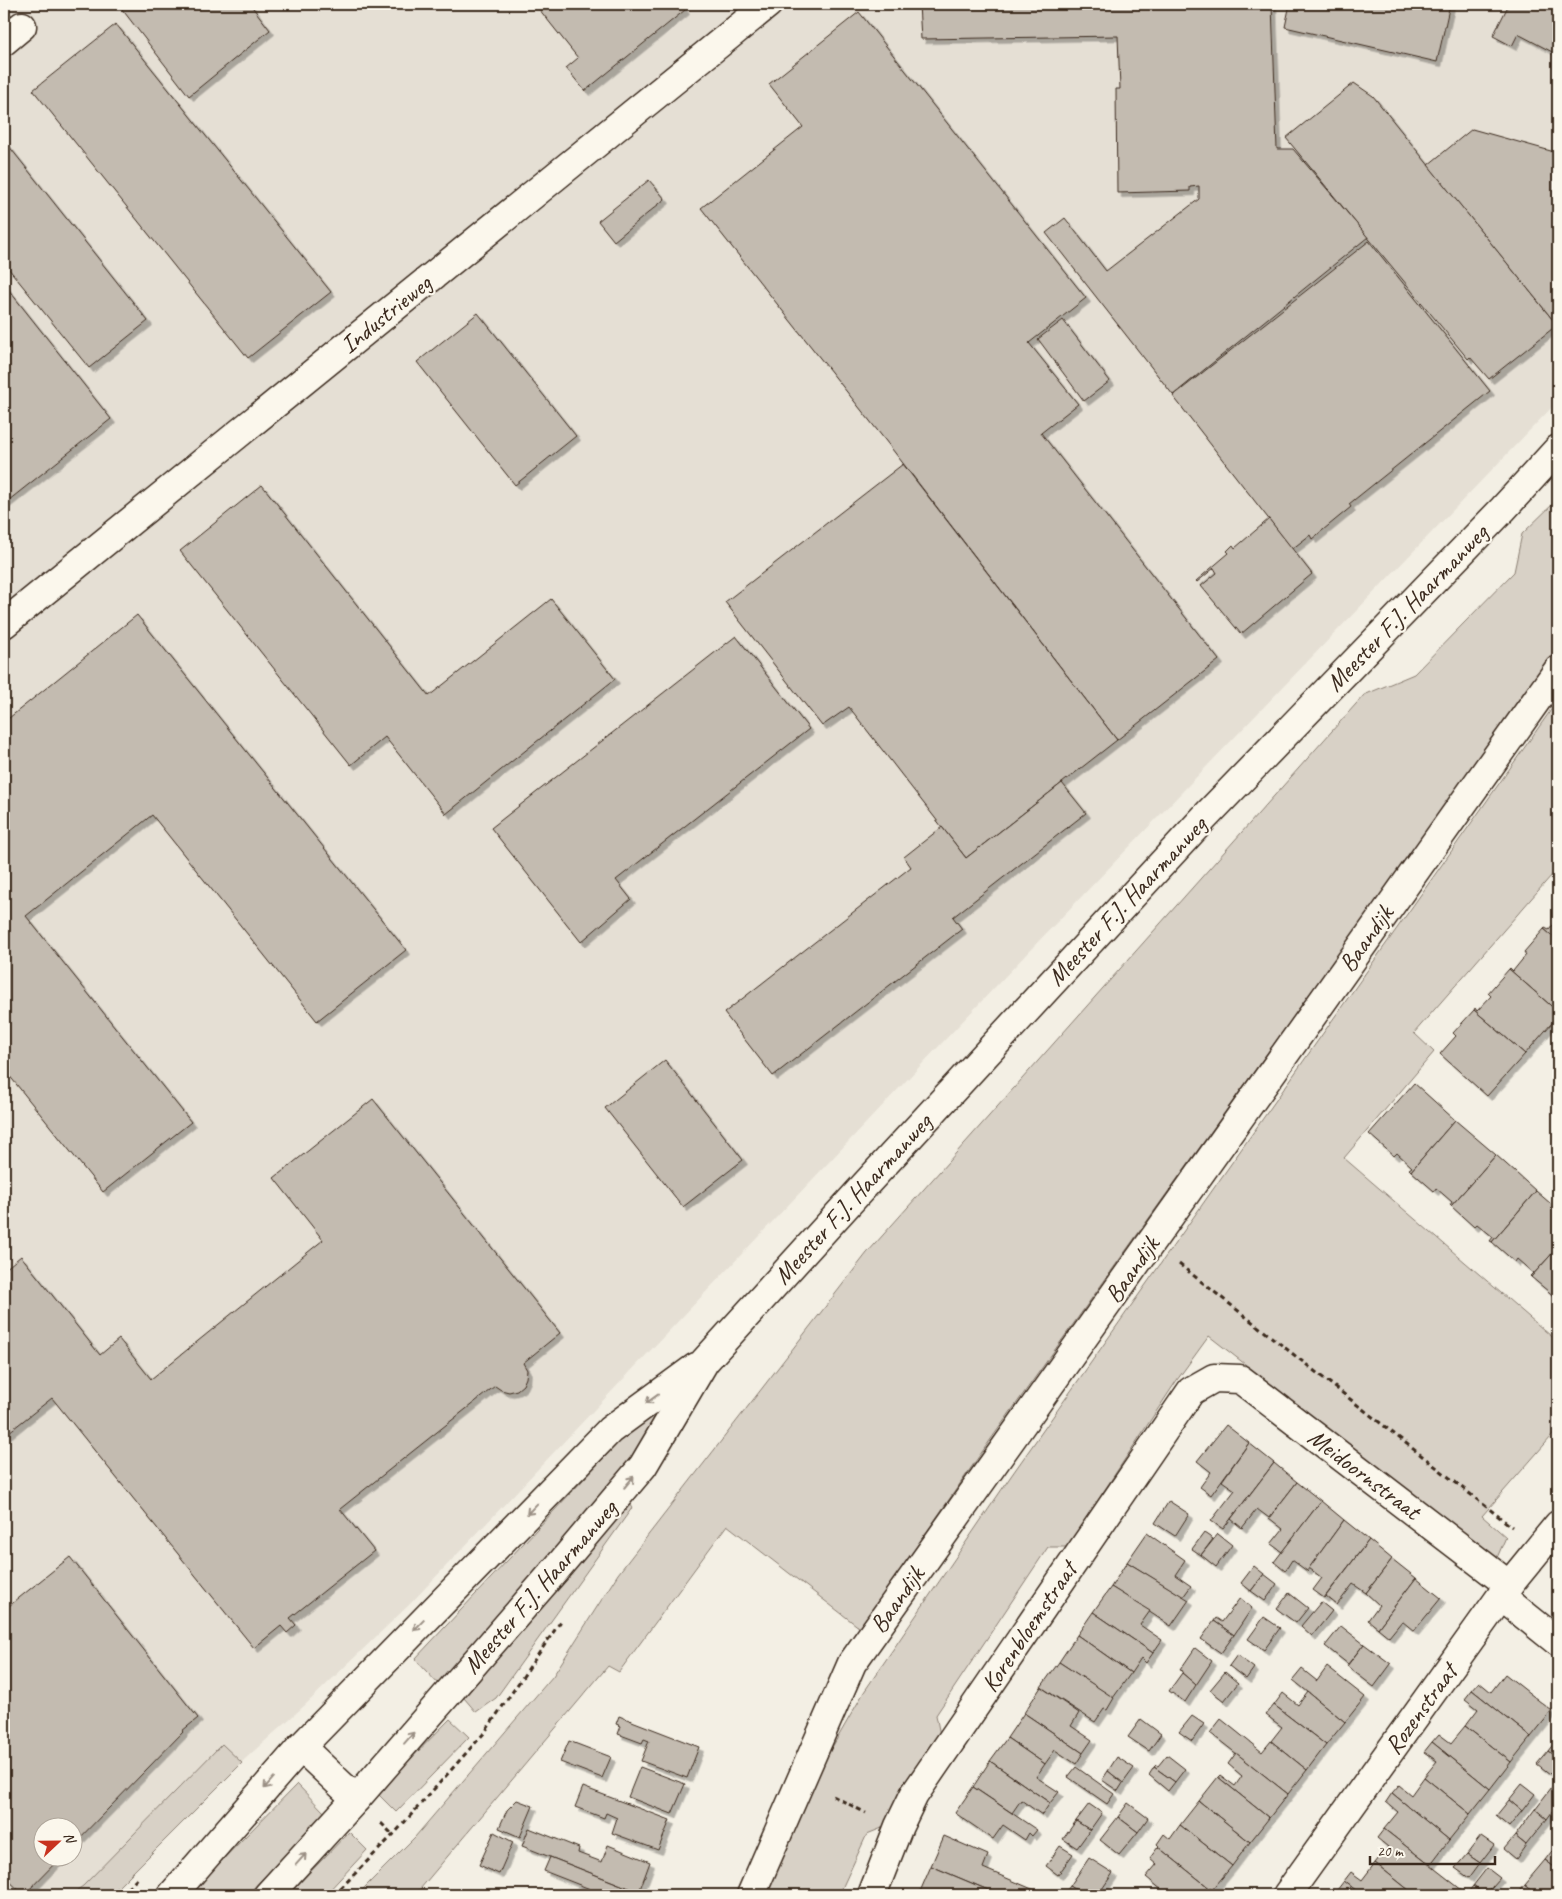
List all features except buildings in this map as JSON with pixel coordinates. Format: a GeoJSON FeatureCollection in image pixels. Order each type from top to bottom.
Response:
{"type":"FeatureCollection","features":[{"type":"Feature","properties":{"kind":"street","name":"Industrieweg"},"geometry":{"type":"LineString","coordinates":[[4,624],[768,4]]}},
{"type":"Feature","properties":{"kind":"street","name":"Meester F.J. Haarmanweg"},"geometry":{"type":"LineString","coordinates":[[268,1895],[356,1799],[558,1567],[643,1466],[706,1361],[864,1185],[1204,818],[1504,509],[1558,449]]}},
{"type":"Feature","properties":{"kind":"street","name":"Baandijk"},"geometry":{"type":"LineString","coordinates":[[751,1895],[852,1663],[1558,670]]}},
{"type":"Feature","properties":{"kind":"street","name":"Meester F.J. Haarmanweg"},"geometry":{"type":"LineString","coordinates":[[172,1895],[301,1746],[610,1430],[706,1361]]}},
{"type":"Feature","properties":{"kind":"street","name":"Meidoornstraat"},"geometry":{"type":"LineString","coordinates":[[1214,1378],[1240,1379],[1506,1591],[1558,1642]]}},
{"type":"Feature","properties":{"kind":"street","name":"Korenbloemstraat"},"geometry":{"type":"LineString","coordinates":[[872,1895],[899,1826],[914,1795],[1191,1391],[1214,1378]]}},
{"type":"Feature","properties":{"kind":"street","name":"Rozenstraat"},"geometry":{"type":"LineString","coordinates":[[1287,1895],[1506,1591],[1558,1525]]}},
{"type":"Feature","properties":{"kind":"street"},"geometry":{"type":"LineString","coordinates":[[301,1746],[356,1799]]}},
{"type":"Feature","properties":{"kind":"path"},"geometry":{"type":"LineString","coordinates":[[1189,1272],[1539,1548]]}},
{"type":"Feature","properties":{"kind":"path"},"geometry":{"type":"LineString","coordinates":[[832,1796],[859,1810]]}},
{"type":"Feature","properties":{"kind":"path"},"geometry":{"type":"LineString","coordinates":[[127,1889],[134,1895]]}},
{"type":"Feature","properties":{"kind":"shaded area"},"geometry":{"type":"Polygon","coordinates":[[[4,4],[1558,4],[1558,401],[1033,947],[410,1604],[304,1706],[245,1759],[110,1895],[4,1895],[4,4]]]}},
{"type":"Feature","properties":{"kind":"shaded area"},"geometry":{"type":"Polygon","coordinates":[[[1558,499],[1558,647],[991,1439],[860,1628],[727,1525],[619,1672],[608,1666],[415,1895],[357,1895],[415,1837],[553,1676],[618,1574],[867,1253],[1364,695],[1414,674],[1514,572],[1522,534],[1558,499]]]}},
{"type":"Feature","properties":{"kind":"shaded area"},"geometry":{"type":"Polygon","coordinates":[[[1558,700],[1558,868],[1414,1033],[1434,1052],[1344,1158],[1558,1342],[1558,1429],[1482,1516],[1506,1537],[1496,1560],[1209,1336],[1177,1380],[1067,1547],[1048,1547],[936,1715],[940,1735],[887,1826],[867,1834],[839,1895],[759,1895],[797,1808],[864,1692],[1011,1476],[1558,700]]]}},
{"type":"Feature","properties":{"kind":"shaded area"},"geometry":{"type":"Polygon","coordinates":[[[659,1399],[669,1410],[631,1458],[439,1685],[415,1659],[659,1399]]]}},
{"type":"Feature","properties":{"kind":"shaded area"},"geometry":{"type":"Polygon","coordinates":[[[629,1504],[632,1508],[496,1698],[476,1712],[464,1698],[629,1504]]]}},
{"type":"Feature","properties":{"kind":"shaded area"},"geometry":{"type":"Polygon","coordinates":[[[450,1719],[469,1737],[396,1812],[377,1793],[450,1719]]]}},
{"type":"Feature","properties":{"kind":"shaded area"},"geometry":{"type":"Polygon","coordinates":[[[222,1744],[242,1763],[110,1895],[70,1895],[83,1886],[222,1744]]]}},
{"type":"Feature","properties":{"kind":"shaded area"},"geometry":{"type":"Polygon","coordinates":[[[297,1784],[325,1813],[247,1895],[188,1895],[297,1784]]]}},
{"type":"Feature","properties":{"kind":"shaded area"},"geometry":{"type":"Polygon","coordinates":[[[349,1832],[367,1850],[325,1895],[288,1895],[349,1832]]]}}]}
